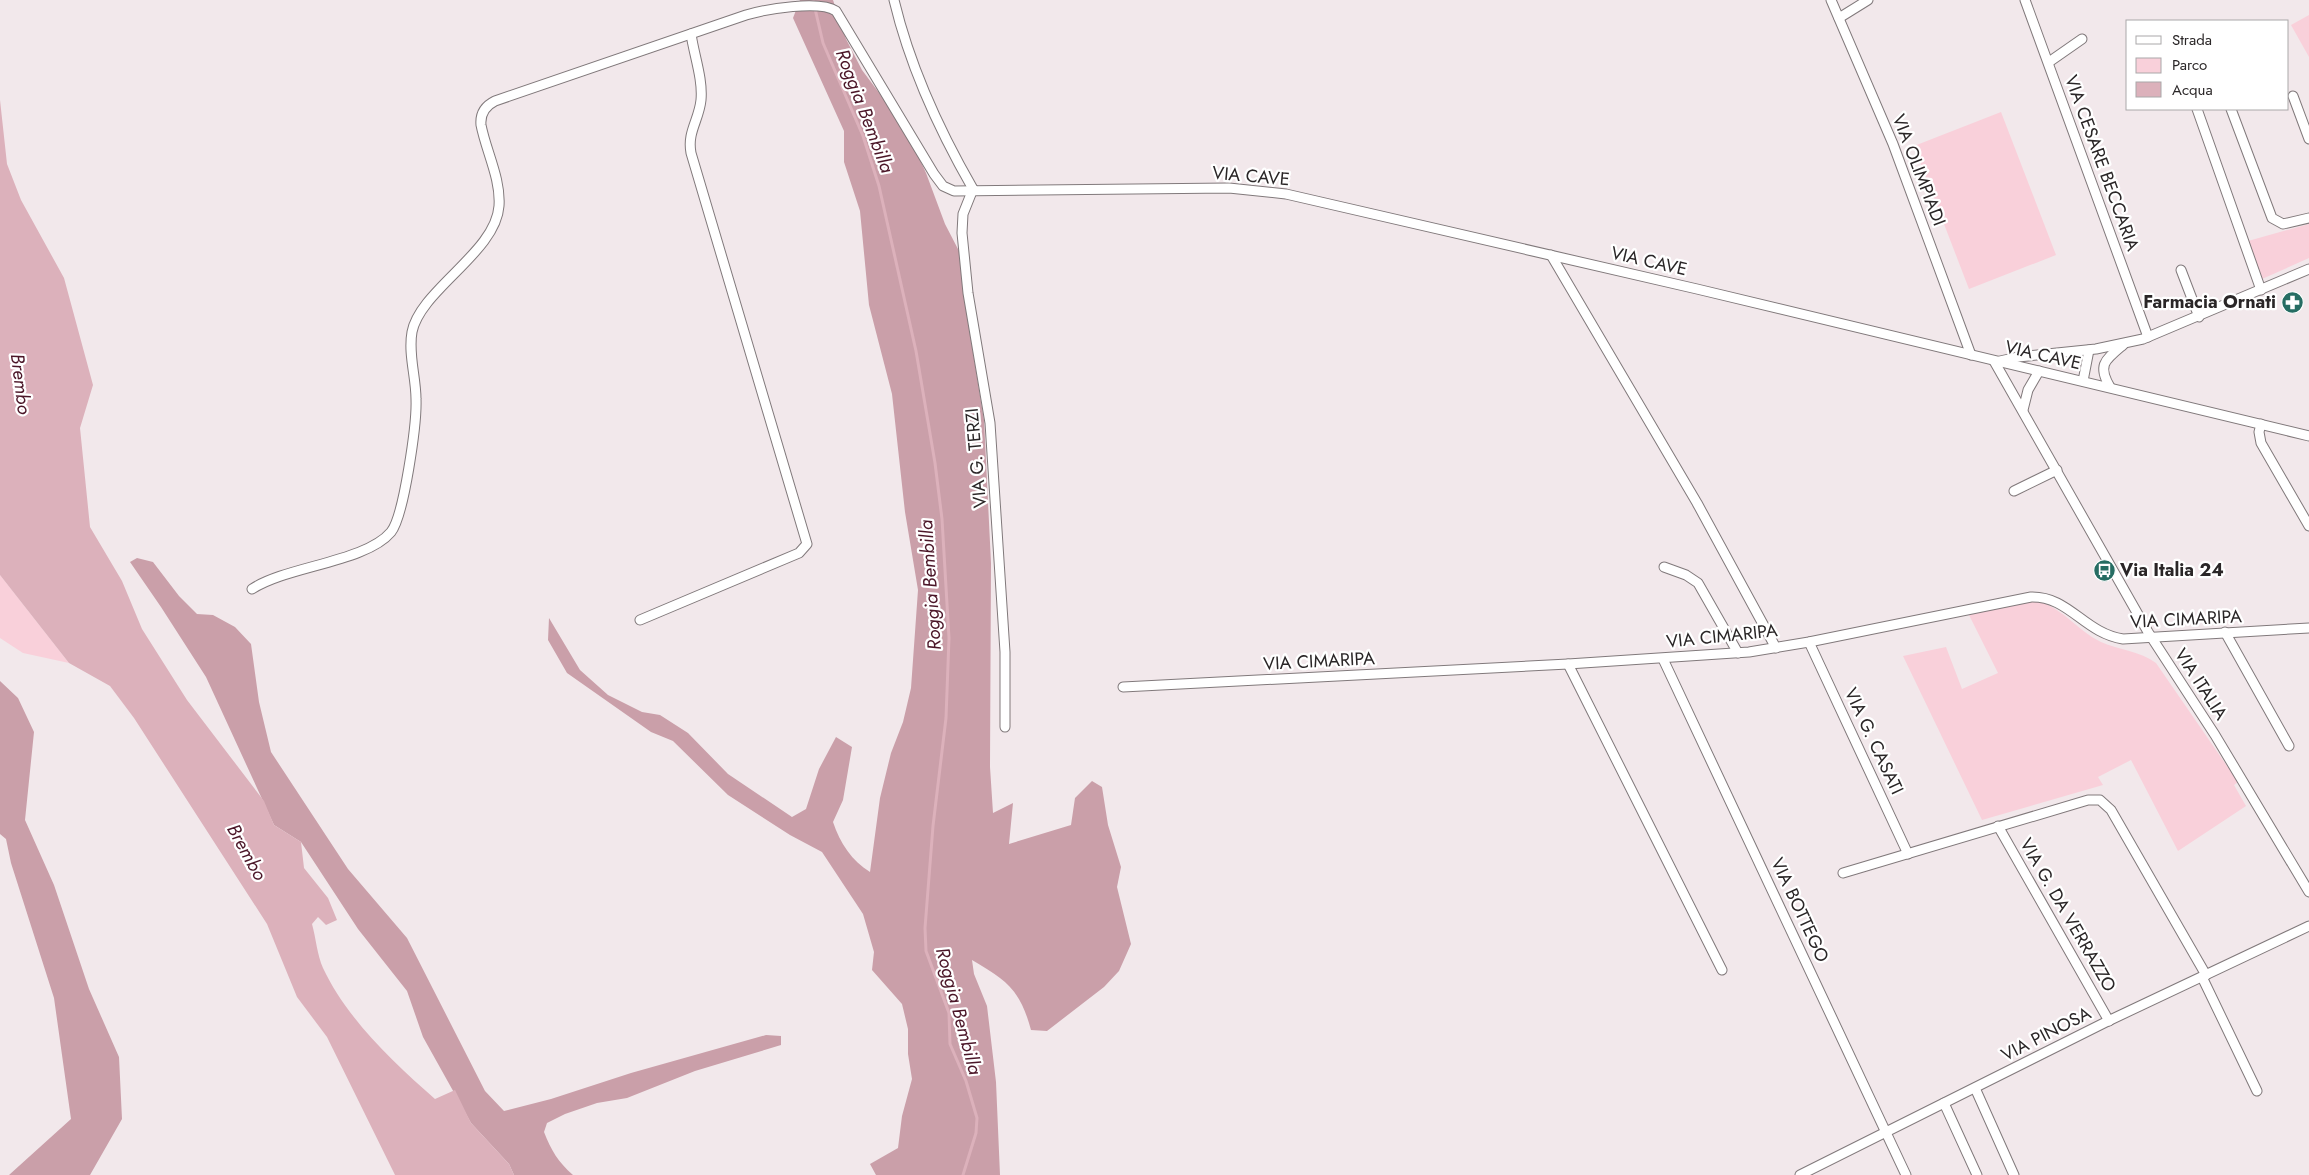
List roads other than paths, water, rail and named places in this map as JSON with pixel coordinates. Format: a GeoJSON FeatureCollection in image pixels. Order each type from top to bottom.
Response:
{"type":"FeatureCollection","features":[{"type":"Feature","properties":{"kind":"street"},"geometry":{"type":"LineString","coordinates":[[894,0],[937,124],[973,189]]}},
{"type":"Feature","properties":{"kind":"street","name":"VIA OLIMPIADI"},"geometry":{"type":"LineString","coordinates":[[1830,0],[1893,144],[1971,355]]}},
{"type":"Feature","properties":{"kind":"street"},"geometry":{"type":"LineString","coordinates":[[1839,18],[1868,0]]}},
{"type":"Feature","properties":{"kind":"street","name":"VIA CESARE BECCARIA"},"geometry":{"type":"LineString","coordinates":[[2025,0],[2148,337]]}},
{"type":"Feature","properties":{"kind":"street","name":"VIA CAVE"},"geometry":{"type":"LineString","coordinates":[[691,34],[757,12],[820,5],[831,7],[838,12],[937,179],[946,188],[954,191],[973,189],[1257,190],[1294,196],[1551,254],[2309,436]]}},
{"type":"Feature","properties":{"kind":"street"},"geometry":{"type":"LineString","coordinates":[[252,589],[272,578],[368,548],[386,537],[394,528],[406,479],[416,415],[411,348],[413,328],[423,310],[484,239],[498,214],[498,191],[481,125],[484,110],[495,101],[691,34],[701,98],[690,133],[691,150],[807,544],[799,553],[640,620]]}},
{"type":"Feature","properties":{"kind":"street"},"geometry":{"type":"LineString","coordinates":[[2049,62],[2082,39]]}},
{"type":"Feature","properties":{"kind":"street"},"geometry":{"type":"LineString","coordinates":[[2293,96],[2309,139]]}},
{"type":"Feature","properties":{"kind":"street"},"geometry":{"type":"LineString","coordinates":[[2198,110],[2261,290]]}},
{"type":"Feature","properties":{"kind":"street"},"geometry":{"type":"LineString","coordinates":[[2231,110],[2272,218],[2283,224],[2309,218]]}},
{"type":"Feature","properties":{"kind":"street","name":"VIA G. TERZI"},"geometry":{"type":"LineString","coordinates":[[973,189],[963,214],[962,233],[968,293],[991,432],[1005,652],[1005,727]]}},
{"type":"Feature","properties":{"kind":"street"},"geometry":{"type":"LineString","coordinates":[[1551,254],[1697,503],[1776,648]]}},
{"type":"Feature","properties":{"kind":"street"},"geometry":{"type":"LineString","coordinates":[[2181,270],[2199,317]]}},
{"type":"Feature","properties":{"kind":"street"},"geometry":{"type":"LineString","coordinates":[[1996,362],[2025,356],[2090,350],[2148,337],[2309,270]]}},
{"type":"Feature","properties":{"kind":"street"},"geometry":{"type":"LineString","coordinates":[[2110,387],[2103,374],[2104,364],[2109,357],[2126,343]]}},
{"type":"Feature","properties":{"kind":"street"},"geometry":{"type":"LineString","coordinates":[[2083,381],[2090,350]]}},
{"type":"Feature","properties":{"kind":"street","name":"VIA ITALIA"},"geometry":{"type":"LineString","coordinates":[[1996,362],[2151,638],[2215,735],[2309,892]]}},
{"type":"Feature","properties":{"kind":"street"},"geometry":{"type":"LineString","coordinates":[[2022,410],[2028,390],[2039,371]]}},
{"type":"Feature","properties":{"kind":"street"},"geometry":{"type":"LineString","coordinates":[[2261,424],[2259,432],[2262,443],[2309,526]]}},
{"type":"Feature","properties":{"kind":"street"},"geometry":{"type":"LineString","coordinates":[[2014,491],[2057,470]]}},
{"type":"Feature","properties":{"kind":"street"},"geometry":{"type":"LineString","coordinates":[[1664,567],[1686,575],[1698,583],[1738,653]]}},
{"type":"Feature","properties":{"kind":"street","name":"VIA CIMARIPA"},"geometry":{"type":"LineString","coordinates":[[1123,687],[1663,659],[1738,653],[1809,642],[2034,597],[2057,602],[2088,625],[2105,634],[2123,639],[2309,628]]}},
{"type":"Feature","properties":{"kind":"street"},"geometry":{"type":"LineString","coordinates":[[2225,632],[2289,746]]}},
{"type":"Feature","properties":{"kind":"street","name":"VIA G. CASATI"},"geometry":{"type":"LineString","coordinates":[[1809,642],[1908,854]]}},
{"type":"Feature","properties":{"kind":"street","name":"VIA BOTTEGO"},"geometry":{"type":"LineString","coordinates":[[1663,659],[1887,1131],[1906,1175]]}},
{"type":"Feature","properties":{"kind":"street"},"geometry":{"type":"LineString","coordinates":[[1568,664],[1722,970]]}},
{"type":"Feature","properties":{"kind":"street"},"geometry":{"type":"LineString","coordinates":[[1843,874],[2088,800],[2104,802],[2112,810],[2131,843],[2204,976],[2257,1091]]}},
{"type":"Feature","properties":{"kind":"street","name":"VIA G. DA VERRAZZO"},"geometry":{"type":"LineString","coordinates":[[1998,826],[2109,1021]]}},
{"type":"Feature","properties":{"kind":"street","name":"VIA PINOSA"},"geometry":{"type":"LineString","coordinates":[[1802,1175],[2109,1021],[2309,926]]}},
{"type":"Feature","properties":{"kind":"street"},"geometry":{"type":"LineString","coordinates":[[1975,1088],[2014,1175]]}},
{"type":"Feature","properties":{"kind":"street"},"geometry":{"type":"LineString","coordinates":[[1944,1103],[1977,1175]]}},
{"type":"Feature","properties":{"kind":"water","name":"Brembo"},"geometry":{"type":"Polygon","coordinates":[[[0,100],[7,164],[21,200],[64,278],[93,385],[80,428],[90,527],[122,581],[142,629],[187,700],[264,801],[274,825],[301,842],[304,868],[328,898],[337,920],[326,925],[318,917],[312,924],[319,958],[333,987],[372,1039],[435,1099],[455,1090],[471,1123],[509,1164],[514,1175],[395,1175],[327,1037],[297,997],[267,924],[134,718],[110,686],[69,663],[0,575],[0,100]]]}},
{"type":"Feature","properties":{"kind":"waterway","name":"Roggia Bembilla"},"geometry":{"type":"LineString","coordinates":[[813,0],[823,43],[863,136],[879,186],[916,351],[935,463],[942,519],[949,638],[946,718],[933,826],[925,928],[926,951],[949,1013],[950,1044],[966,1081],[977,1118],[976,1133],[963,1175]]}},
{"type":"Feature","properties":{"kind":"place","name":"Farmacia Ornati"},"geometry":{"type":"Point","coordinates":[2292,302]}},
{"type":"Feature","properties":{"kind":"place","name":"Via Italia 24"},"geometry":{"type":"Point","coordinates":[2104,570]}}]}
